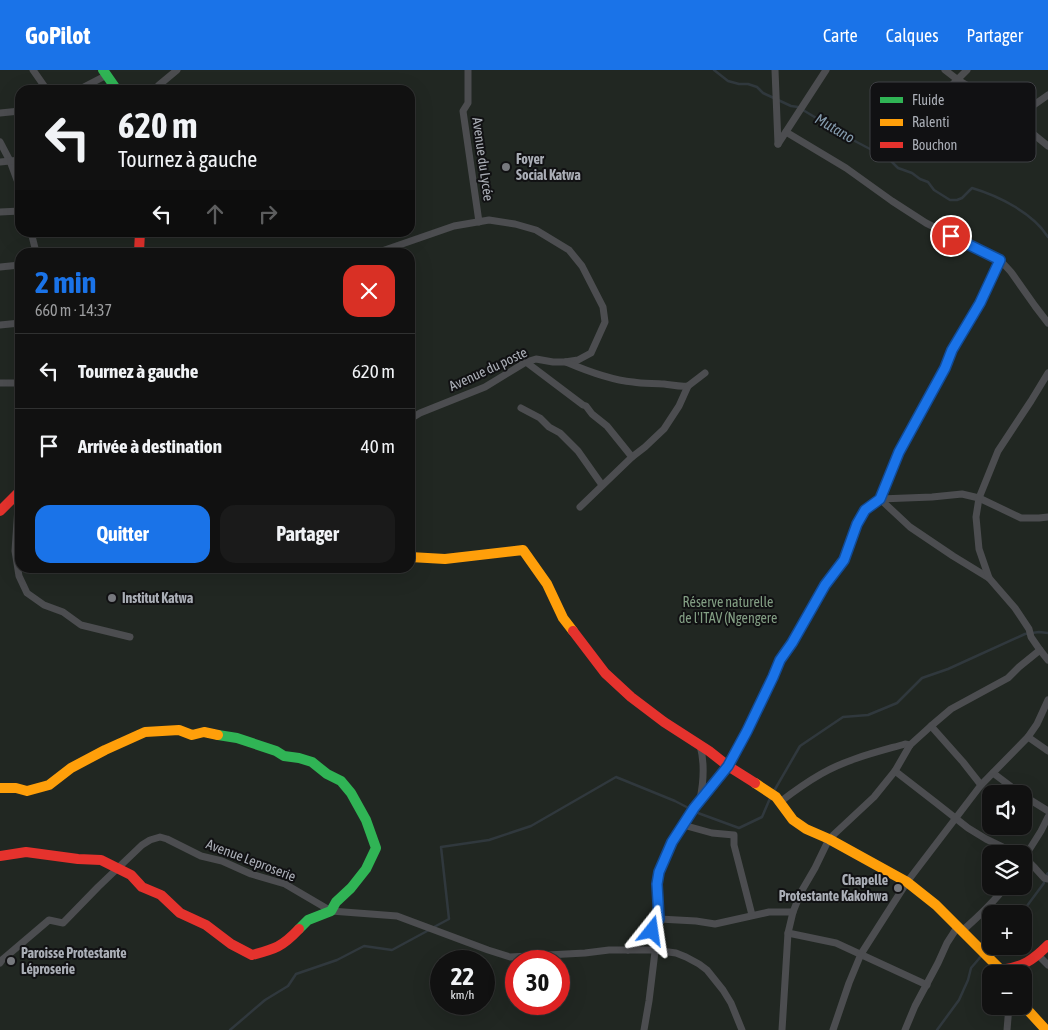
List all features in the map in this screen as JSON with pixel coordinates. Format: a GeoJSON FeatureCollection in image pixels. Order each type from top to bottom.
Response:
{"type":"FeatureCollection","features":[{"type":"Feature","properties":{"kind":"street"},"geometry":{"type":"LineString","coordinates":[[33,70],[44,85]]}},
{"type":"Feature","properties":{"kind":"street"},"geometry":{"type":"LineString","coordinates":[[159,85],[177,70]]}},
{"type":"Feature","properties":{"kind":"street","name":"Avenue du Lycée"},"geometry":{"type":"LineString","coordinates":[[468,70],[468,103],[463,110],[479,222]]}},
{"type":"Feature","properties":{"kind":"street"},"geometry":{"type":"LineString","coordinates":[[775,70],[778,144],[826,70]]}},
{"type":"Feature","properties":{"kind":"street"},"geometry":{"type":"LineString","coordinates":[[945,70],[961,82]]}},
{"type":"Feature","properties":{"kind":"street"},"geometry":{"type":"LineString","coordinates":[[956,82],[967,70]]}},
{"type":"Feature","properties":{"kind":"street"},"geometry":{"type":"LineString","coordinates":[[86,85],[105,73],[113,85]]}},
{"type":"Feature","properties":{"kind":"street"},"geometry":{"type":"LineString","coordinates":[[1036,104],[1048,96]]}},
{"type":"Feature","properties":{"kind":"street"},"geometry":{"type":"LineString","coordinates":[[0,112],[15,111]]}},
{"type":"Feature","properties":{"kind":"street"},"geometry":{"type":"LineString","coordinates":[[786,132],[846,168],[926,223],[1000,260],[1048,323]]}},
{"type":"Feature","properties":{"kind":"street"},"geometry":{"type":"LineString","coordinates":[[1036,136],[1048,146]]}},
{"type":"Feature","properties":{"kind":"street"},"geometry":{"type":"LineString","coordinates":[[0,142],[15,174]]}},
{"type":"Feature","properties":{"kind":"street"},"geometry":{"type":"LineString","coordinates":[[0,162],[15,160]]}},
{"type":"Feature","properties":{"kind":"street"},"geometry":{"type":"LineString","coordinates":[[0,212],[15,211]]}},
{"type":"Feature","properties":{"kind":"street","name":"Avenue du poste"},"geometry":{"type":"LineString","coordinates":[[391,248],[454,226],[489,220],[515,224],[536,230],[569,250],[582,266],[603,307],[604,322],[591,353],[578,360],[566,362],[536,359],[526,362],[484,387],[415,416]]}},
{"type":"Feature","properties":{"kind":"street"},"geometry":{"type":"LineString","coordinates":[[644,1030],[659,919],[657,884],[659,872],[672,842],[694,808],[728,766],[747,731],[780,660],[792,643],[825,585],[844,560],[857,524],[865,510],[880,499],[899,452],[945,368],[952,350],[980,303],[1000,260]]}},
{"type":"Feature","properties":{"kind":"street"},"geometry":{"type":"LineString","coordinates":[[0,267],[15,266]]}},
{"type":"Feature","properties":{"kind":"street"},"geometry":{"type":"LineString","coordinates":[[0,324],[15,323]]}},
{"type":"Feature","properties":{"kind":"street"},"geometry":{"type":"LineString","coordinates":[[526,362],[586,406],[592,414],[607,426],[632,457]]}},
{"type":"Feature","properties":{"kind":"street"},"geometry":{"type":"LineString","coordinates":[[566,362],[583,370],[615,379],[677,387],[688,386]]}},
{"type":"Feature","properties":{"kind":"street"},"geometry":{"type":"LineString","coordinates":[[580,507],[664,428],[679,406],[688,386],[705,373]]}},
{"type":"Feature","properties":{"kind":"street"},"geometry":{"type":"LineString","coordinates":[[1048,373],[998,450],[980,498],[976,517],[979,549],[990,578],[1015,608],[1048,660]]}},
{"type":"Feature","properties":{"kind":"street"},"geometry":{"type":"LineString","coordinates":[[0,382],[15,383]]}},
{"type":"Feature","properties":{"kind":"street"},"geometry":{"type":"LineString","coordinates":[[521,408],[540,418],[578,450],[602,485]]}},
{"type":"Feature","properties":{"kind":"street"},"geometry":{"type":"LineString","coordinates":[[880,499],[962,494],[980,498],[1021,518],[1048,517]]}},
{"type":"Feature","properties":{"kind":"street"},"geometry":{"type":"LineString","coordinates":[[0,510],[15,496]]}},
{"type":"Feature","properties":{"kind":"street"},"geometry":{"type":"LineString","coordinates":[[880,499],[910,527],[990,578]]}},
{"type":"Feature","properties":{"kind":"street"},"geometry":{"type":"LineString","coordinates":[[415,558],[444,559],[523,550],[547,584],[563,618],[605,673],[631,697],[728,766],[765,789],[778,800],[793,820],[806,829],[829,839],[907,882],[936,905],[995,965]]}},
{"type":"Feature","properties":{"kind":"street"},"geometry":{"type":"LineString","coordinates":[[18,573],[27,593],[44,605],[63,612],[81,624],[130,637]]}},
{"type":"Feature","properties":{"kind":"street"},"geometry":{"type":"LineString","coordinates":[[782,1030],[788,933],[793,912],[801,892],[829,839],[874,797],[895,771],[910,744],[951,709],[1008,678],[1040,650]]}},
{"type":"Feature","properties":{"kind":"street"},"geometry":{"type":"LineString","coordinates":[[833,1030],[849,983],[862,954],[907,882],[981,785],[1028,737],[1037,724],[1048,700]]}},
{"type":"Feature","properties":{"kind":"street"},"geometry":{"type":"LineString","coordinates":[[931,726],[981,785]]}},
{"type":"Feature","properties":{"kind":"street"},"geometry":{"type":"LineString","coordinates":[[0,788],[16,788],[27,791],[49,785],[71,768],[144,732],[179,730],[192,735],[204,732],[237,738],[276,751],[284,756],[312,762],[341,781],[366,820],[376,848],[366,869],[351,888],[336,902],[331,911],[308,920],[288,940],[275,949],[252,955],[231,944],[206,925],[180,914],[161,895],[142,887],[131,875],[101,860],[26,852],[0,856]]}},
{"type":"Feature","properties":{"kind":"street"},"geometry":{"type":"LineString","coordinates":[[1028,737],[1048,751]]}},
{"type":"Feature","properties":{"kind":"street"},"geometry":{"type":"LineString","coordinates":[[778,800],[822,773],[885,750],[910,744]]}},
{"type":"Feature","properties":{"kind":"street"},"geometry":{"type":"LineString","coordinates":[[700,745],[704,759],[704,780],[700,800]]}},
{"type":"Feature","properties":{"kind":"street"},"geometry":{"type":"LineString","coordinates":[[895,771],[968,828],[998,845]]}},
{"type":"Feature","properties":{"kind":"street"},"geometry":{"type":"LineString","coordinates":[[992,773],[1008,785]]}},
{"type":"Feature","properties":{"kind":"street"},"geometry":{"type":"LineString","coordinates":[[1032,802],[1048,812]]}},
{"type":"Feature","properties":{"kind":"street"},"geometry":{"type":"LineString","coordinates":[[1032,845],[1048,817]]}},
{"type":"Feature","properties":{"kind":"street"},"geometry":{"type":"LineString","coordinates":[[684,823],[712,833],[734,835],[734,845],[752,915]]}},
{"type":"Feature","properties":{"kind":"street","name":"Avenue Leproserie"},"geometry":{"type":"LineString","coordinates":[[1,961],[49,920],[63,923],[142,845],[160,837],[201,856],[222,861],[251,874],[285,884],[331,911],[397,916],[510,957],[608,950],[654,950],[676,953],[707,970],[727,996],[742,1030]]}},
{"type":"Feature","properties":{"kind":"street"},"geometry":{"type":"LineString","coordinates":[[1032,865],[1044,878],[1048,879]]}},
{"type":"Feature","properties":{"kind":"street"},"geometry":{"type":"LineString","coordinates":[[905,1030],[947,943],[960,929],[982,913],[998,895]]}},
{"type":"Feature","properties":{"kind":"street"},"geometry":{"type":"LineString","coordinates":[[659,919],[715,924],[769,912],[793,912]]}},
{"type":"Feature","properties":{"kind":"street"},"geometry":{"type":"LineString","coordinates":[[627,951],[652,931],[659,919]]}},
{"type":"Feature","properties":{"kind":"street"},"geometry":{"type":"LineString","coordinates":[[788,933],[836,942],[927,985]]}},
{"type":"Feature","properties":{"kind":"street"},"geometry":{"type":"LineString","coordinates":[[1022,965],[1038,955],[1048,945]]}},
{"type":"Feature","properties":{"kind":"street"},"geometry":{"type":"LineString","coordinates":[[1038,955],[1048,965]]}},
{"type":"Feature","properties":{"kind":"street"},"geometry":{"type":"LineString","coordinates":[[1008,1030],[1009,1015]]}},
{"type":"Feature","properties":{"kind":"street"},"geometry":{"type":"LineString","coordinates":[[1032,1015],[1046,1030]]}},
{"type":"Feature","properties":{"kind":"green space","name":"Réserve naturelle de l'ITAV (Ngengere"},"geometry":{"type":"Polygon","coordinates":[[[0,70],[1048,70],[1048,1030],[0,1030],[0,70]]]}},
{"type":"Feature","properties":{"kind":"waterway","name":"Mutano"},"geometry":{"type":"LineString","coordinates":[[714,70],[728,81],[757,87],[763,93],[791,106],[798,107],[870,149]]}},
{"type":"Feature","properties":{"kind":"waterway","name":"Mutano"},"geometry":{"type":"LineString","coordinates":[[892,162],[898,168],[928,182],[934,190],[950,200],[962,198],[972,188],[1004,201],[1034,220],[1048,237]]}},
{"type":"Feature","properties":{"kind":"waterway"},"geometry":{"type":"LineString","coordinates":[[774,791],[800,746],[843,717],[868,715],[897,703],[922,678],[948,669],[1025,634],[1048,633]]}},
{"type":"Feature","properties":{"kind":"waterway"},"geometry":{"type":"LineString","coordinates":[[434,927],[449,919],[441,847],[489,840],[531,826],[616,777],[675,801],[698,813],[739,828],[762,817],[771,796]]}},
{"type":"Feature","properties":{"kind":"waterway"},"geometry":{"type":"LineString","coordinates":[[1028,905],[1044,883],[1044,878],[1048,873]]}},
{"type":"Feature","properties":{"kind":"waterway"},"geometry":{"type":"LineString","coordinates":[[230,1030],[265,1000],[288,986],[296,974],[337,960],[364,946],[392,950],[429,930]]}},
{"type":"Feature","properties":{"kind":"waterway"},"geometry":{"type":"LineString","coordinates":[[937,1030],[959,1000],[971,968],[982,955]]}},
{"type":"Feature","properties":{"kind":"traffic: fast"},"geometry":{"type":"LineString","coordinates":[[103,70],[114,85]]}},
{"type":"Feature","properties":{"kind":"traffic: fast"},"geometry":{"type":"LineString","coordinates":[[218,735],[237,738],[276,751],[284,756],[312,762],[327,774],[341,781],[351,793],[366,820],[376,848],[366,869],[351,888],[336,902],[331,911],[308,920],[299,929]]}},
{"type":"Feature","properties":{"kind":"traffic: slow"},"geometry":{"type":"LineString","coordinates":[[415,557],[445,559],[523,550],[547,584],[563,618],[573,631]]}},
{"type":"Feature","properties":{"kind":"traffic: slow"},"geometry":{"type":"LineString","coordinates":[[0,788],[16,788],[27,791],[49,785],[71,768],[145,732],[179,730],[192,735],[204,732],[218,735]]}},
{"type":"Feature","properties":{"kind":"traffic: slow"},"geometry":{"type":"LineString","coordinates":[[755,783],[776,797],[793,820],[806,829],[829,839],[907,882],[936,905],[996,965]]}},
{"type":"Feature","properties":{"kind":"traffic: slow"},"geometry":{"type":"LineString","coordinates":[[1032,1015],[1046,1030]]}},
{"type":"Feature","properties":{"kind":"traffic: jam"},"geometry":{"type":"LineString","coordinates":[[139,248],[140,237]]}},
{"type":"Feature","properties":{"kind":"traffic: jam"},"geometry":{"type":"LineString","coordinates":[[0,511],[15,496]]}},
{"type":"Feature","properties":{"kind":"traffic: jam"},"geometry":{"type":"LineString","coordinates":[[573,631],[605,673],[631,697],[664,722],[755,783]]}},
{"type":"Feature","properties":{"kind":"traffic: jam"},"geometry":{"type":"LineString","coordinates":[[0,856],[26,852],[101,860],[131,875],[142,887],[161,895],[180,913],[206,925],[231,944],[252,955],[278,946],[288,940],[299,929]]}},
{"type":"Feature","properties":{"kind":"traffic: jam"},"geometry":{"type":"LineString","coordinates":[[1020,965],[1037,955],[1048,945]]}},
{"type":"Feature","properties":{"kind":"place","name":"Foyer Social Katwa"},"geometry":{"type":"Point","coordinates":[506,167]}},
{"type":"Feature","properties":{"kind":"place","name":"Institut Katwa"},"geometry":{"type":"Point","coordinates":[112,598]}},
{"type":"Feature","properties":{"kind":"place","name":"Chapelle Protestante Kakohwa"},"geometry":{"type":"Point","coordinates":[898,888]}},
{"type":"Feature","properties":{"kind":"place","name":"Paroisse Protestante Léproserie"},"geometry":{"type":"Point","coordinates":[11,961]}},
{"type":"Feature","properties":{"kind":"route"},"geometry":{"type":"LineString","coordinates":[[652,931],[659,919],[657,884],[659,872],[672,842],[694,808],[728,766],[747,731],[780,660],[792,643],[825,585],[844,560],[857,524],[865,510],[880,499],[899,452],[945,368],[952,350],[980,303],[1000,260],[951,236]]}}]}
